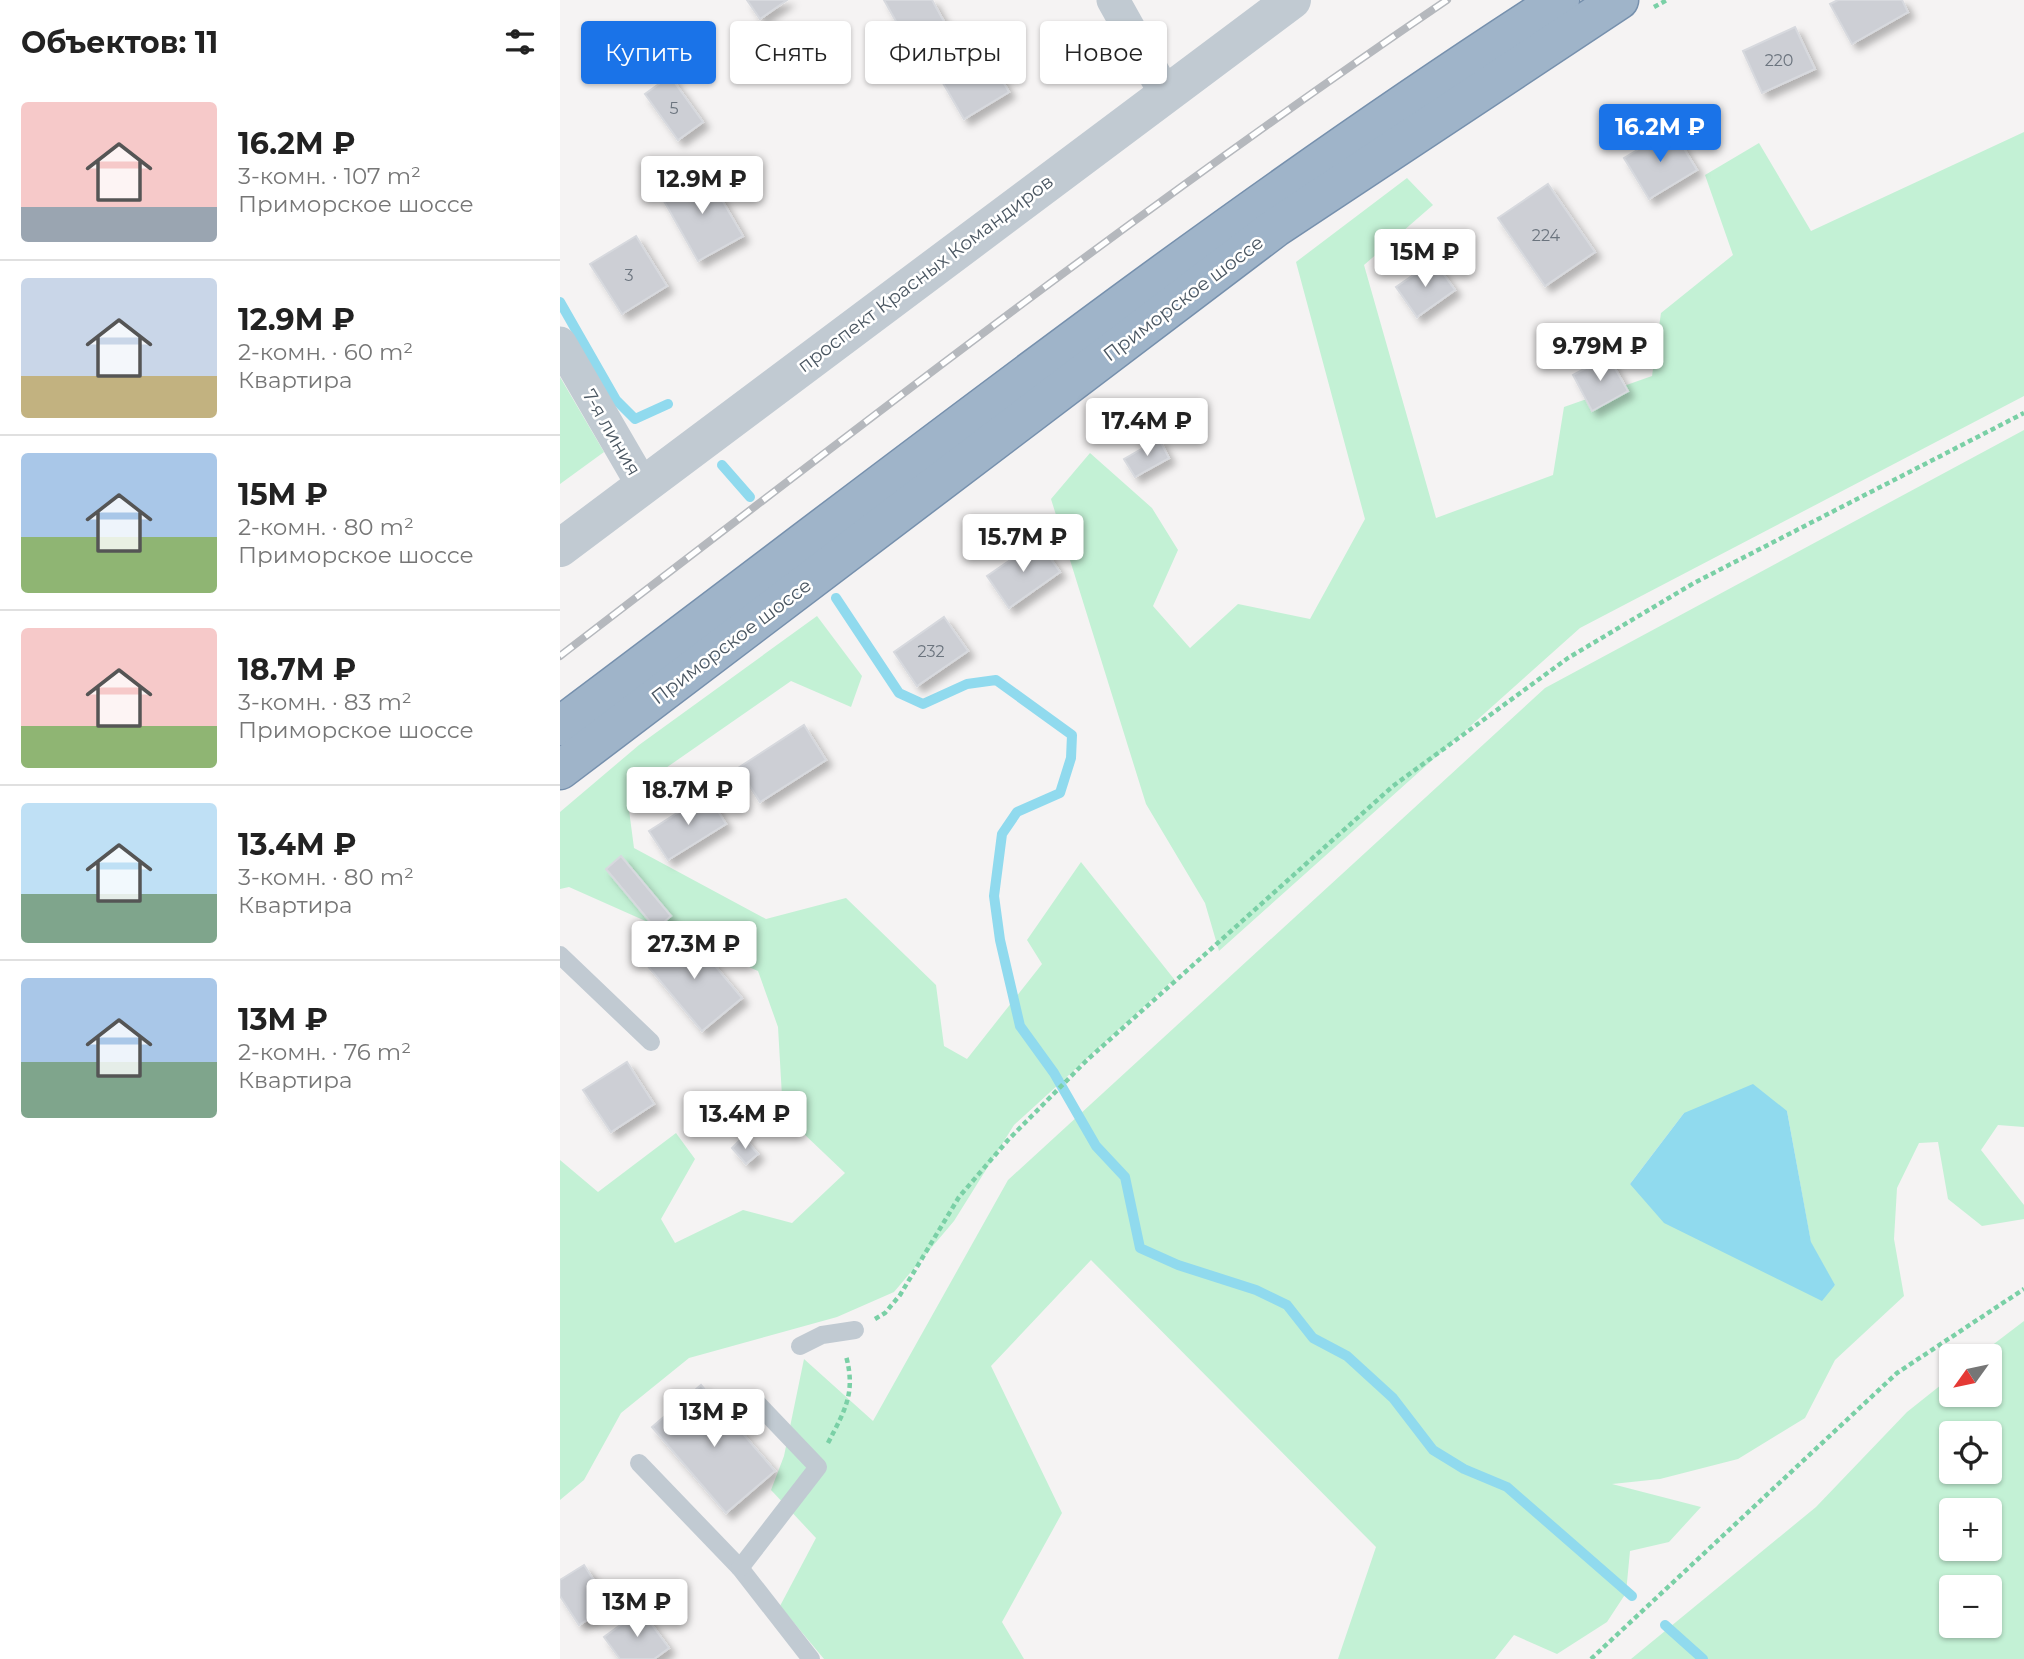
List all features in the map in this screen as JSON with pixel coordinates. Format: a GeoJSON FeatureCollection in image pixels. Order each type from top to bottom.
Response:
{"type":"FeatureCollection","features":[{"type":"Feature","properties":{"kind":"highway","name":"Приморское шоссе"},"geometry":{"type":"LineString","coordinates":[[560,726],[985,405],[1245,213],[1560,0]]}},
{"type":"Feature","properties":{"kind":"highway","name":"Приморское шоссе"},"geometry":{"type":"LineString","coordinates":[[560,770],[1275,228],[1619,0]]}},
{"type":"Feature","properties":{"kind":"street"},"geometry":{"type":"LineString","coordinates":[[1113,0],[1166,93]]}},
{"type":"Feature","properties":{"kind":"street","name":"проспект Красных Командиров"},"geometry":{"type":"LineString","coordinates":[[560,548],[1292,0]]}},
{"type":"Feature","properties":{"kind":"street","name":"7-я линия"},"geometry":{"type":"LineString","coordinates":[[560,343],[643,486]]}},
{"type":"Feature","properties":{"kind":"lane"},"geometry":{"type":"LineString","coordinates":[[560,955],[651,1042]]}},
{"type":"Feature","properties":{"kind":"lane"},"geometry":{"type":"LineString","coordinates":[[800,1346],[822,1335],[855,1330]]}},
{"type":"Feature","properties":{"kind":"lane"},"geometry":{"type":"LineString","coordinates":[[740,1568],[818,1466],[754,1399]]}},
{"type":"Feature","properties":{"kind":"lane"},"geometry":{"type":"LineString","coordinates":[[639,1463],[740,1568],[811,1659]]}},
{"type":"Feature","properties":{"kind":"path"},"geometry":{"type":"LineString","coordinates":[[818,1466],[847,1405],[852,1378],[845,1354],[855,1330],[885,1313],[959,1197],[1043,1104],[1087,1060],[1393,786],[1567,658],[1694,583],[2024,413]]}},
{"type":"Feature","properties":{"kind":"path"},"geometry":{"type":"LineString","coordinates":[[1591,1659],[1897,1373],[2024,1289]]}},
{"type":"Feature","properties":{"kind":"green space"},"geometry":{"type":"Polygon","coordinates":[[[2024,132],[2024,396],[1580,628],[1219,951],[1205,903],[1146,804],[1051,499],[1090,453],[1152,508],[1178,550],[1153,606],[1190,648],[1238,604],[1310,619],[1365,519],[1296,262],[1407,178],[1433,205],[1364,265],[1436,518],[1553,475],[1564,407],[1652,376],[1661,313],[1733,255],[1705,175],[1759,143],[1811,231],[2024,132]]]}},
{"type":"Feature","properties":{"kind":"green space"},"geometry":{"type":"Polygon","coordinates":[[[560,377],[604,452],[560,484],[560,377]]]}},
{"type":"Feature","properties":{"kind":"green space"},"geometry":{"type":"Polygon","coordinates":[[[2024,430],[2024,1127],[1998,1125],[1981,1150],[2024,1205],[2024,1219],[1982,1226],[1948,1199],[1938,1142],[1919,1143],[1897,1188],[1894,1239],[1904,1296],[1835,1360],[1805,1418],[1738,1459],[1660,1479],[1612,1484],[1701,1507],[1669,1542],[1630,1551],[1626,1593],[1607,1622],[1557,1654],[1514,1635],[1495,1659],[1338,1659],[1376,1547],[1091,1260],[991,1366],[1062,1513],[1002,1622],[1024,1659],[824,1659],[780,1606],[816,1538],[771,1490],[784,1456],[804,1359],[873,1421],[1008,1180],[1545,688],[2024,430]],[[1787,1111],[1684,1113],[1630,1184],[1835,1286],[1811,1243],[1787,1111]]]}},
{"type":"Feature","properties":{"kind":"green space"},"geometry":{"type":"Polygon","coordinates":[[[817,616],[862,676],[851,707],[791,681],[627,795],[634,848],[766,919],[846,898],[936,985],[944,1046],[967,1059],[1042,964],[1027,940],[1081,862],[1174,979],[1014,1125],[954,1221],[894,1292],[837,1317],[689,1358],[621,1413],[584,1480],[560,1500],[560,1160],[598,1192],[676,1133],[695,1159],[661,1219],[675,1243],[743,1210],[792,1223],[845,1173],[783,1114],[778,1027],[758,971],[569,887],[560,889],[560,812],[639,745],[817,616]]]}},
{"type":"Feature","properties":{"kind":"green space"},"geometry":{"type":"Polygon","coordinates":[[[2024,1321],[2024,1659],[1631,1659],[1816,1507],[1907,1412],[1939,1387],[1939,1407],[2002,1407],[2002,1344],[1994,1344],[2024,1321]]]}},
{"type":"Feature","properties":{"kind":"water"},"geometry":{"type":"Polygon","coordinates":[[[1753,1084],[1787,1111],[1811,1242],[1835,1285],[1822,1301],[1664,1223],[1630,1184],[1684,1113],[1753,1084]]]}},
{"type":"Feature","properties":{"kind":"building"},"geometry":{"type":"Polygon","coordinates":[[[747,0],[787,0],[760,19],[747,0]]]}},
{"type":"Feature","properties":{"kind":"building"},"geometry":{"type":"Polygon","coordinates":[[[884,0],[932,0],[944,21],[896,21],[884,0]]]}},
{"type":"Feature","properties":{"kind":"building"},"geometry":{"type":"Polygon","coordinates":[[[1838,0],[1902,0],[1908,12],[1852,44],[1830,4],[1838,0]]]}},
{"type":"Feature","properties":{"kind":"building"},"geometry":{"type":"Polygon","coordinates":[[[1795,27],[1815,69],[1762,93],[1743,51],[1795,27]]]}},
{"type":"Feature","properties":{"kind":"building"},"geometry":{"type":"Polygon","coordinates":[[[659,84],[676,84],[703,122],[678,140],[645,94],[659,84]]]}},
{"type":"Feature","properties":{"kind":"building"},"geometry":{"type":"Polygon","coordinates":[[[944,84],[1004,84],[1009,92],[964,119],[944,84]]]}},
{"type":"Feature","properties":{"kind":"building"},"geometry":{"type":"Polygon","coordinates":[[[1672,129],[1697,170],[1649,199],[1624,158],[1672,129]]]}},
{"type":"Feature","properties":{"kind":"building"},"geometry":{"type":"Polygon","coordinates":[[[705,171],[743,236],[698,261],[661,196],[705,171]]]}},
{"type":"Feature","properties":{"kind":"building"},"geometry":{"type":"Polygon","coordinates":[[[1548,184],[1595,252],[1545,286],[1498,218],[1548,184]]]}},
{"type":"Feature","properties":{"kind":"building"},"geometry":{"type":"Polygon","coordinates":[[[636,236],[667,286],[622,314],[590,264],[636,236]]]}},
{"type":"Feature","properties":{"kind":"building"},"geometry":{"type":"Polygon","coordinates":[[[1434,261],[1455,290],[1417,317],[1396,287],[1434,261]]]}},
{"type":"Feature","properties":{"kind":"building"},"geometry":{"type":"Polygon","coordinates":[[[1608,356],[1628,391],[1592,411],[1573,375],[1608,356]]]}},
{"type":"Feature","properties":{"kind":"building"},"geometry":{"type":"Polygon","coordinates":[[[1159,439],[1169,458],[1135,477],[1124,459],[1159,439]]]}},
{"type":"Feature","properties":{"kind":"building"},"geometry":{"type":"Polygon","coordinates":[[[1038,541],[1060,572],[1009,608],[987,576],[1038,541]]]}},
{"type":"Feature","properties":{"kind":"building"},"geometry":{"type":"Polygon","coordinates":[[[944,617],[968,651],[917,686],[894,652],[944,617]]]}},
{"type":"Feature","properties":{"kind":"building"},"geometry":{"type":"Polygon","coordinates":[[[804,725],[826,760],[760,802],[738,768],[804,725]]]}},
{"type":"Feature","properties":{"kind":"building"},"geometry":{"type":"Polygon","coordinates":[[[707,794],[726,824],[668,860],[649,831],[707,794]]]}},
{"type":"Feature","properties":{"kind":"building"},"geometry":{"type":"Polygon","coordinates":[[[621,856],[671,916],[656,929],[606,869],[621,856]]]}},
{"type":"Feature","properties":{"kind":"building"},"geometry":{"type":"Polygon","coordinates":[[[686,931],[742,998],[702,1031],[646,964],[686,931]]]}},
{"type":"Feature","properties":{"kind":"building"},"geometry":{"type":"Polygon","coordinates":[[[627,1062],[654,1104],[611,1132],[583,1090],[627,1062]]]}},
{"type":"Feature","properties":{"kind":"building"},"geometry":{"type":"Polygon","coordinates":[[[743,1137],[758,1154],[746,1164],[732,1148],[743,1137]]]}},
{"type":"Feature","properties":{"kind":"building"},"geometry":{"type":"Polygon","coordinates":[[[701,1385],[775,1471],[726,1513],[652,1427],[701,1385]]]}},
{"type":"Feature","properties":{"kind":"building"},"geometry":{"type":"Polygon","coordinates":[[[584,1565],[610,1605],[579,1625],[560,1596],[560,1580],[584,1565]]]}},
{"type":"Feature","properties":{"kind":"building"},"geometry":{"type":"Polygon","coordinates":[[[641,1610],[669,1648],[654,1659],[620,1659],[604,1637],[641,1610]]]}},
{"type":"Feature","properties":{"kind":"waterway"},"geometry":{"type":"LineString","coordinates":[[560,302],[616,400],[635,419],[668,404]]}},
{"type":"Feature","properties":{"kind":"waterway"},"geometry":{"type":"LineString","coordinates":[[722,465],[750,497]]}},
{"type":"Feature","properties":{"kind":"waterway"},"geometry":{"type":"LineString","coordinates":[[836,598],[899,693],[923,704],[967,684],[996,680],[1072,735],[1071,758],[1060,793],[1017,812],[1002,834],[994,896],[1000,940],[1020,1026],[1054,1073],[1096,1146],[1125,1177],[1140,1248],[1178,1265],[1256,1290],[1287,1305],[1313,1338],[1347,1356],[1393,1398],[1433,1450],[1464,1469],[1507,1487],[1632,1596]]}},
{"type":"Feature","properties":{"kind":"waterway"},"geometry":{"type":"LineString","coordinates":[[1665,1625],[1703,1659]]}},
{"type":"Feature","properties":{"kind":"railway"},"geometry":{"type":"LineString","coordinates":[[560,656],[1110,239],[1447,0]]}}]}
